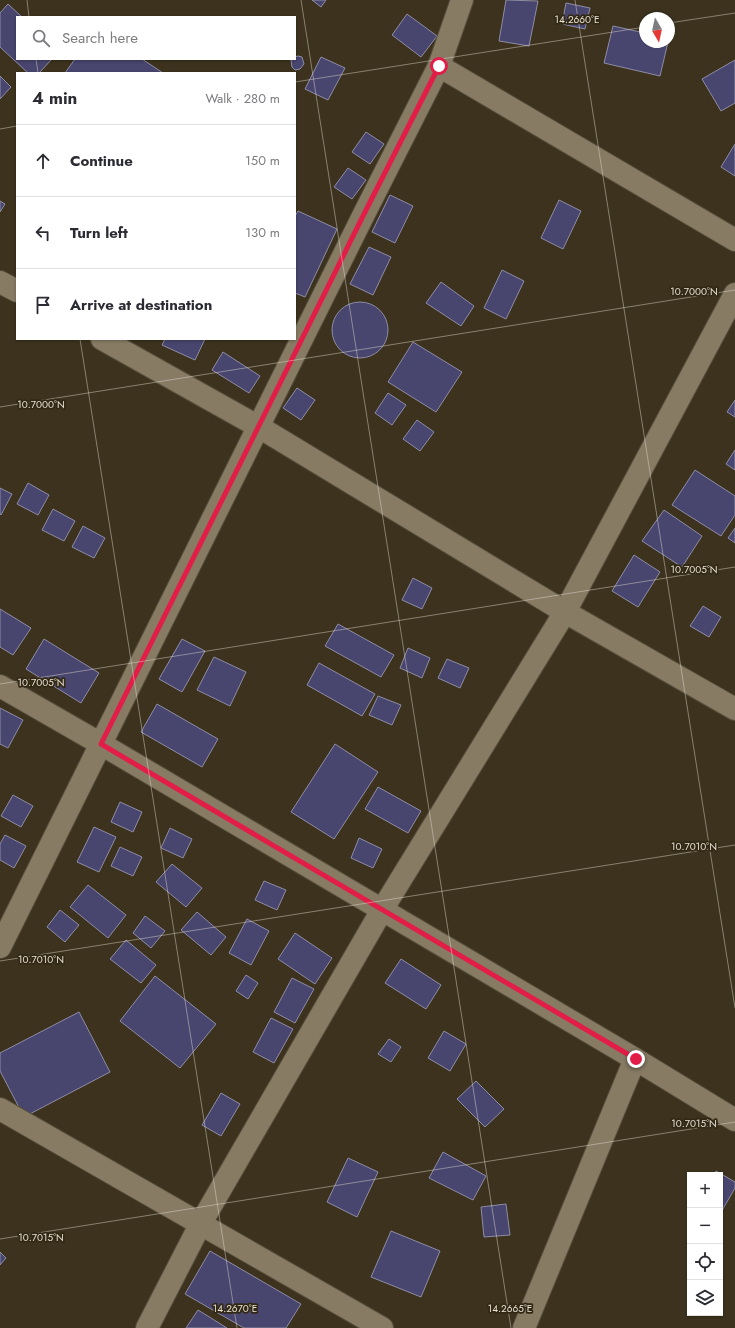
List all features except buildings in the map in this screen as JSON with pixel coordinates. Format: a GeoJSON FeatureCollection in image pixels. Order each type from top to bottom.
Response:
{"type":"FeatureCollection","features":[{"type":"Feature","properties":{"kind":"street"},"geometry":{"type":"LineString","coordinates":[[0,948],[439,66],[462,0]]}},
{"type":"Feature","properties":{"kind":"street"},"geometry":{"type":"LineString","coordinates":[[439,66],[735,240]]}},
{"type":"Feature","properties":{"kind":"street"},"geometry":{"type":"LineString","coordinates":[[0,282],[16,290]]}},
{"type":"Feature","properties":{"kind":"street"},"geometry":{"type":"LineString","coordinates":[[146,1328],[201,1224],[382,910],[565,612],[735,294]]}},
{"type":"Feature","properties":{"kind":"street"},"geometry":{"type":"LineString","coordinates":[[104,340],[259,427],[565,612],[735,709]]}},
{"type":"Feature","properties":{"kind":"street"},"geometry":{"type":"LineString","coordinates":[[0,686],[636,1059],[735,1120]]}},
{"type":"Feature","properties":{"kind":"street"},"geometry":{"type":"LineString","coordinates":[[524,1328],[636,1059]]}},
{"type":"Feature","properties":{"kind":"street"},"geometry":{"type":"LineString","coordinates":[[0,1109],[382,1328]]}},
{"type":"Feature","properties":{"kind":"route"},"geometry":{"type":"LineString","coordinates":[[439,66],[101,744],[636,1059]]}}]}
